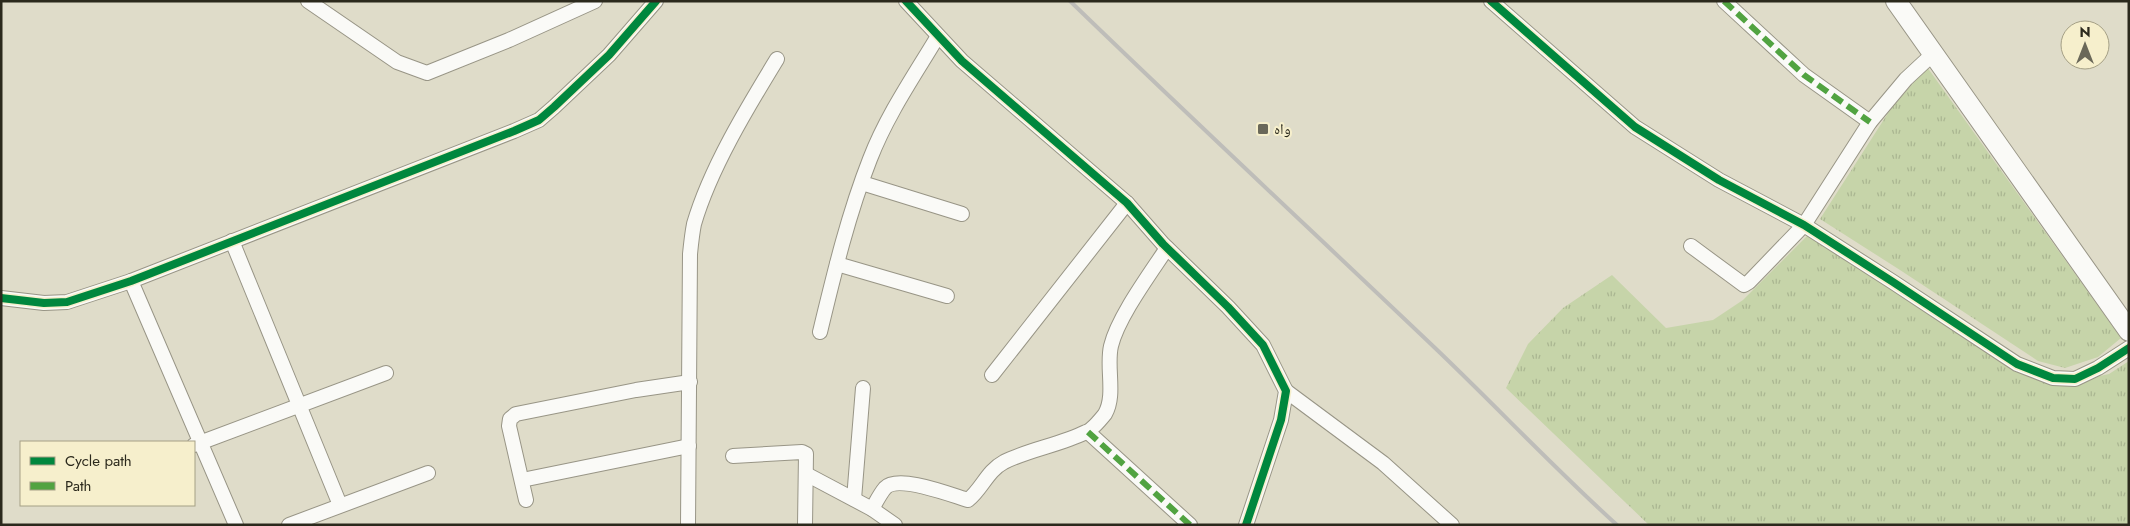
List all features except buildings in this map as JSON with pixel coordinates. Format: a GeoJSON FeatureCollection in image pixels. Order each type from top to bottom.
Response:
{"type":"FeatureCollection","features":[{"type":"Feature","properties":{"kind":"main road"},"geometry":{"type":"LineString","coordinates":[[1896,1],[2129,331]]}},
{"type":"Feature","properties":{"kind":"street"},"geometry":{"type":"LineString","coordinates":[[308,1],[397,62],[427,73],[509,40],[595,1]]}},
{"type":"Feature","properties":{"kind":"street"},"geometry":{"type":"LineString","coordinates":[[1,298],[67,302],[131,281],[505,135],[538,120],[609,55],[656,1]]}},
{"type":"Feature","properties":{"kind":"street"},"geometry":{"type":"LineString","coordinates":[[906,1],[962,61],[1127,204],[1167,248],[1228,307],[1263,346],[1286,391],[1382,464],[1452,525]]}},
{"type":"Feature","properties":{"kind":"street"},"geometry":{"type":"LineString","coordinates":[[1491,1],[1635,127],[1719,180],[1804,225],[2017,364],[2054,378],[2075,379],[2098,368],[2129,348]]}},
{"type":"Feature","properties":{"kind":"street"},"geometry":{"type":"LineString","coordinates":[[1724,1],[1804,75],[1870,122]]}},
{"type":"Feature","properties":{"kind":"street"},"geometry":{"type":"LineString","coordinates":[[820,332],[837,264],[870,159],[890,115],[938,36]]}},
{"type":"Feature","properties":{"kind":"street"},"geometry":{"type":"LineString","coordinates":[[1691,246],[1744,285],[1749,282],[1804,225],[1870,122],[1906,79],[1934,54]]}},
{"type":"Feature","properties":{"kind":"street"},"geometry":{"type":"LineString","coordinates":[[688,525],[690,254],[694,226],[703,197],[744,113],[777,59]]}},
{"type":"Feature","properties":{"kind":"street"},"geometry":{"type":"LineString","coordinates":[[862,183],[962,214]]}},
{"type":"Feature","properties":{"kind":"street"},"geometry":{"type":"LineString","coordinates":[[992,375],[1127,204]]}},
{"type":"Feature","properties":{"kind":"street"},"geometry":{"type":"LineString","coordinates":[[232,241],[301,405],[340,505]]}},
{"type":"Feature","properties":{"kind":"street"},"geometry":{"type":"LineString","coordinates":[[872,509],[886,487],[895,483],[915,485],[968,500],[974,496],[994,468],[1004,462],[1030,451],[1088,432],[1105,414],[1108,399],[1110,349],[1114,336],[1137,294],[1167,248]]}},
{"type":"Feature","properties":{"kind":"street"},"geometry":{"type":"LineString","coordinates":[[837,264],[947,296]]}},
{"type":"Feature","properties":{"kind":"street"},"geometry":{"type":"LineString","coordinates":[[131,281],[197,444],[236,525]]}},
{"type":"Feature","properties":{"kind":"street"},"geometry":{"type":"LineString","coordinates":[[197,444],[386,373]]}},
{"type":"Feature","properties":{"kind":"street"},"geometry":{"type":"LineString","coordinates":[[526,500],[509,426],[510,420],[516,414],[636,390],[690,382]]}},
{"type":"Feature","properties":{"kind":"street"},"geometry":{"type":"LineString","coordinates":[[854,499],[863,388]]}},
{"type":"Feature","properties":{"kind":"street"},"geometry":{"type":"LineString","coordinates":[[1246,525],[1281,420],[1286,391]]}},
{"type":"Feature","properties":{"kind":"street"},"geometry":{"type":"LineString","coordinates":[[1088,432],[1190,525]]}},
{"type":"Feature","properties":{"kind":"street"},"geometry":{"type":"LineString","coordinates":[[522,480],[689,446]]}},
{"type":"Feature","properties":{"kind":"street"},"geometry":{"type":"LineString","coordinates":[[733,456],[802,452],[806,454],[805,525]]}},
{"type":"Feature","properties":{"kind":"street"},"geometry":{"type":"LineString","coordinates":[[289,525],[428,473]]}},
{"type":"Feature","properties":{"kind":"street"},"geometry":{"type":"LineString","coordinates":[[806,474],[872,509],[895,525]]}},
{"type":"Feature","properties":{"kind":"green space"},"geometry":{"type":"Polygon","coordinates":[[[1927,67],[2121,338],[2098,357],[2065,368],[2038,361],[1820,219],[1890,110],[1927,67]]]}},
{"type":"Feature","properties":{"kind":"green space"},"geometry":{"type":"Polygon","coordinates":[[[1809,234],[1979,348],[2021,372],[2059,385],[2109,374],[2129,361],[2129,525],[1649,525],[1506,388],[1528,344],[1563,308],[1612,275],[1666,328],[1713,320],[1743,300],[1809,234]]]}},
{"type":"Feature","properties":{"kind":"railway"},"geometry":{"type":"LineString","coordinates":[[1070,1],[1434,347],[1617,525]]}},
{"type":"Feature","properties":{"kind":"marked path"},"geometry":{"type":"LineString","coordinates":[[1724,1],[1804,75],[1870,122]]}},
{"type":"Feature","properties":{"kind":"marked path"},"geometry":{"type":"LineString","coordinates":[[1088,432],[1190,525]]}},
{"type":"Feature","properties":{"kind":"cycle path"},"geometry":{"type":"LineString","coordinates":[[1,298],[44,303],[67,302],[131,281],[539,120],[609,55],[656,1]]}},
{"type":"Feature","properties":{"kind":"cycle path"},"geometry":{"type":"LineString","coordinates":[[906,1],[962,61],[1127,203],[1163,244],[1228,307],[1263,345],[1286,391],[1281,420],[1246,525]]}},
{"type":"Feature","properties":{"kind":"cycle path"},"geometry":{"type":"LineString","coordinates":[[1491,1],[1635,127],[1719,180],[1804,225],[2017,364],[2053,378],[2075,379],[2098,368],[2129,348]]}},
{"type":"Feature","properties":{"kind":"place","name":"واہ"},"geometry":{"type":"Point","coordinates":[1263,129]}}]}
